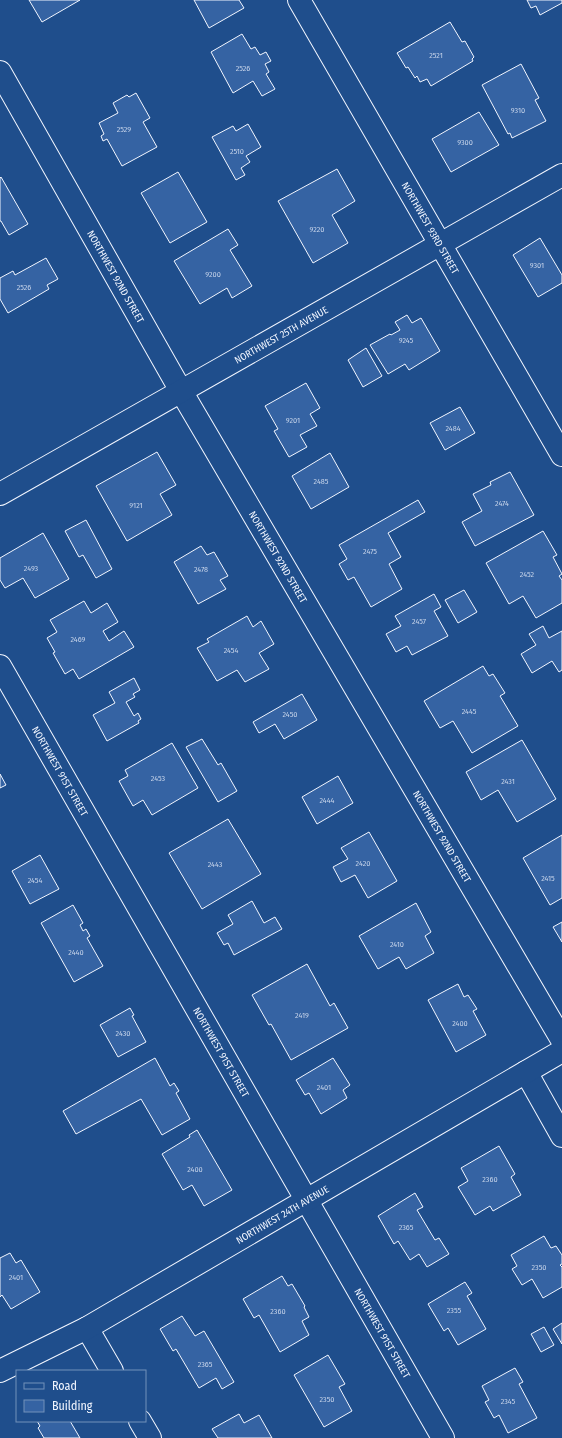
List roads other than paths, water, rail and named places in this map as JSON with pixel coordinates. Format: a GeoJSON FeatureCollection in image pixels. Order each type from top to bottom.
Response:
{"type":"FeatureCollection","features":[{"type":"Feature","properties":{"kind":"street","name":"NORTHWEST 93RD STREET"},"geometry":{"type":"LineString","coordinates":[[299,0],[562,455]]}},
{"type":"Feature","properties":{"kind":"street","name":"NORTHWEST 92ND STREET"},"geometry":{"type":"LineString","coordinates":[[0,72],[181,391],[562,1040]]}},
{"type":"Feature","properties":{"kind":"street","name":"NORTHWEST 25TH AVENUE"},"geometry":{"type":"LineString","coordinates":[[0,494],[562,175]]}},
{"type":"Feature","properties":{"kind":"street","name":"NORTHWEST 91ST STREET"},"geometry":{"type":"LineString","coordinates":[[0,666],[443,1438]]}},
{"type":"Feature","properties":{"kind":"street","name":"NORTHWEST 24TH AVENUE"},"geometry":{"type":"LineString","coordinates":[[0,1371],[87,1328],[562,1051]]}},
{"type":"Feature","properties":{"kind":"street"},"geometry":{"type":"LineString","coordinates":[[526,1072],[562,1136]]}},
{"type":"Feature","properties":{"kind":"street"},"geometry":{"type":"LineString","coordinates":[[87,1328],[111,1370]]}},
{"type":"Feature","properties":{"kind":"street"},"geometry":{"type":"LineString","coordinates":[[141,1422],[150,1438]]}}]}
